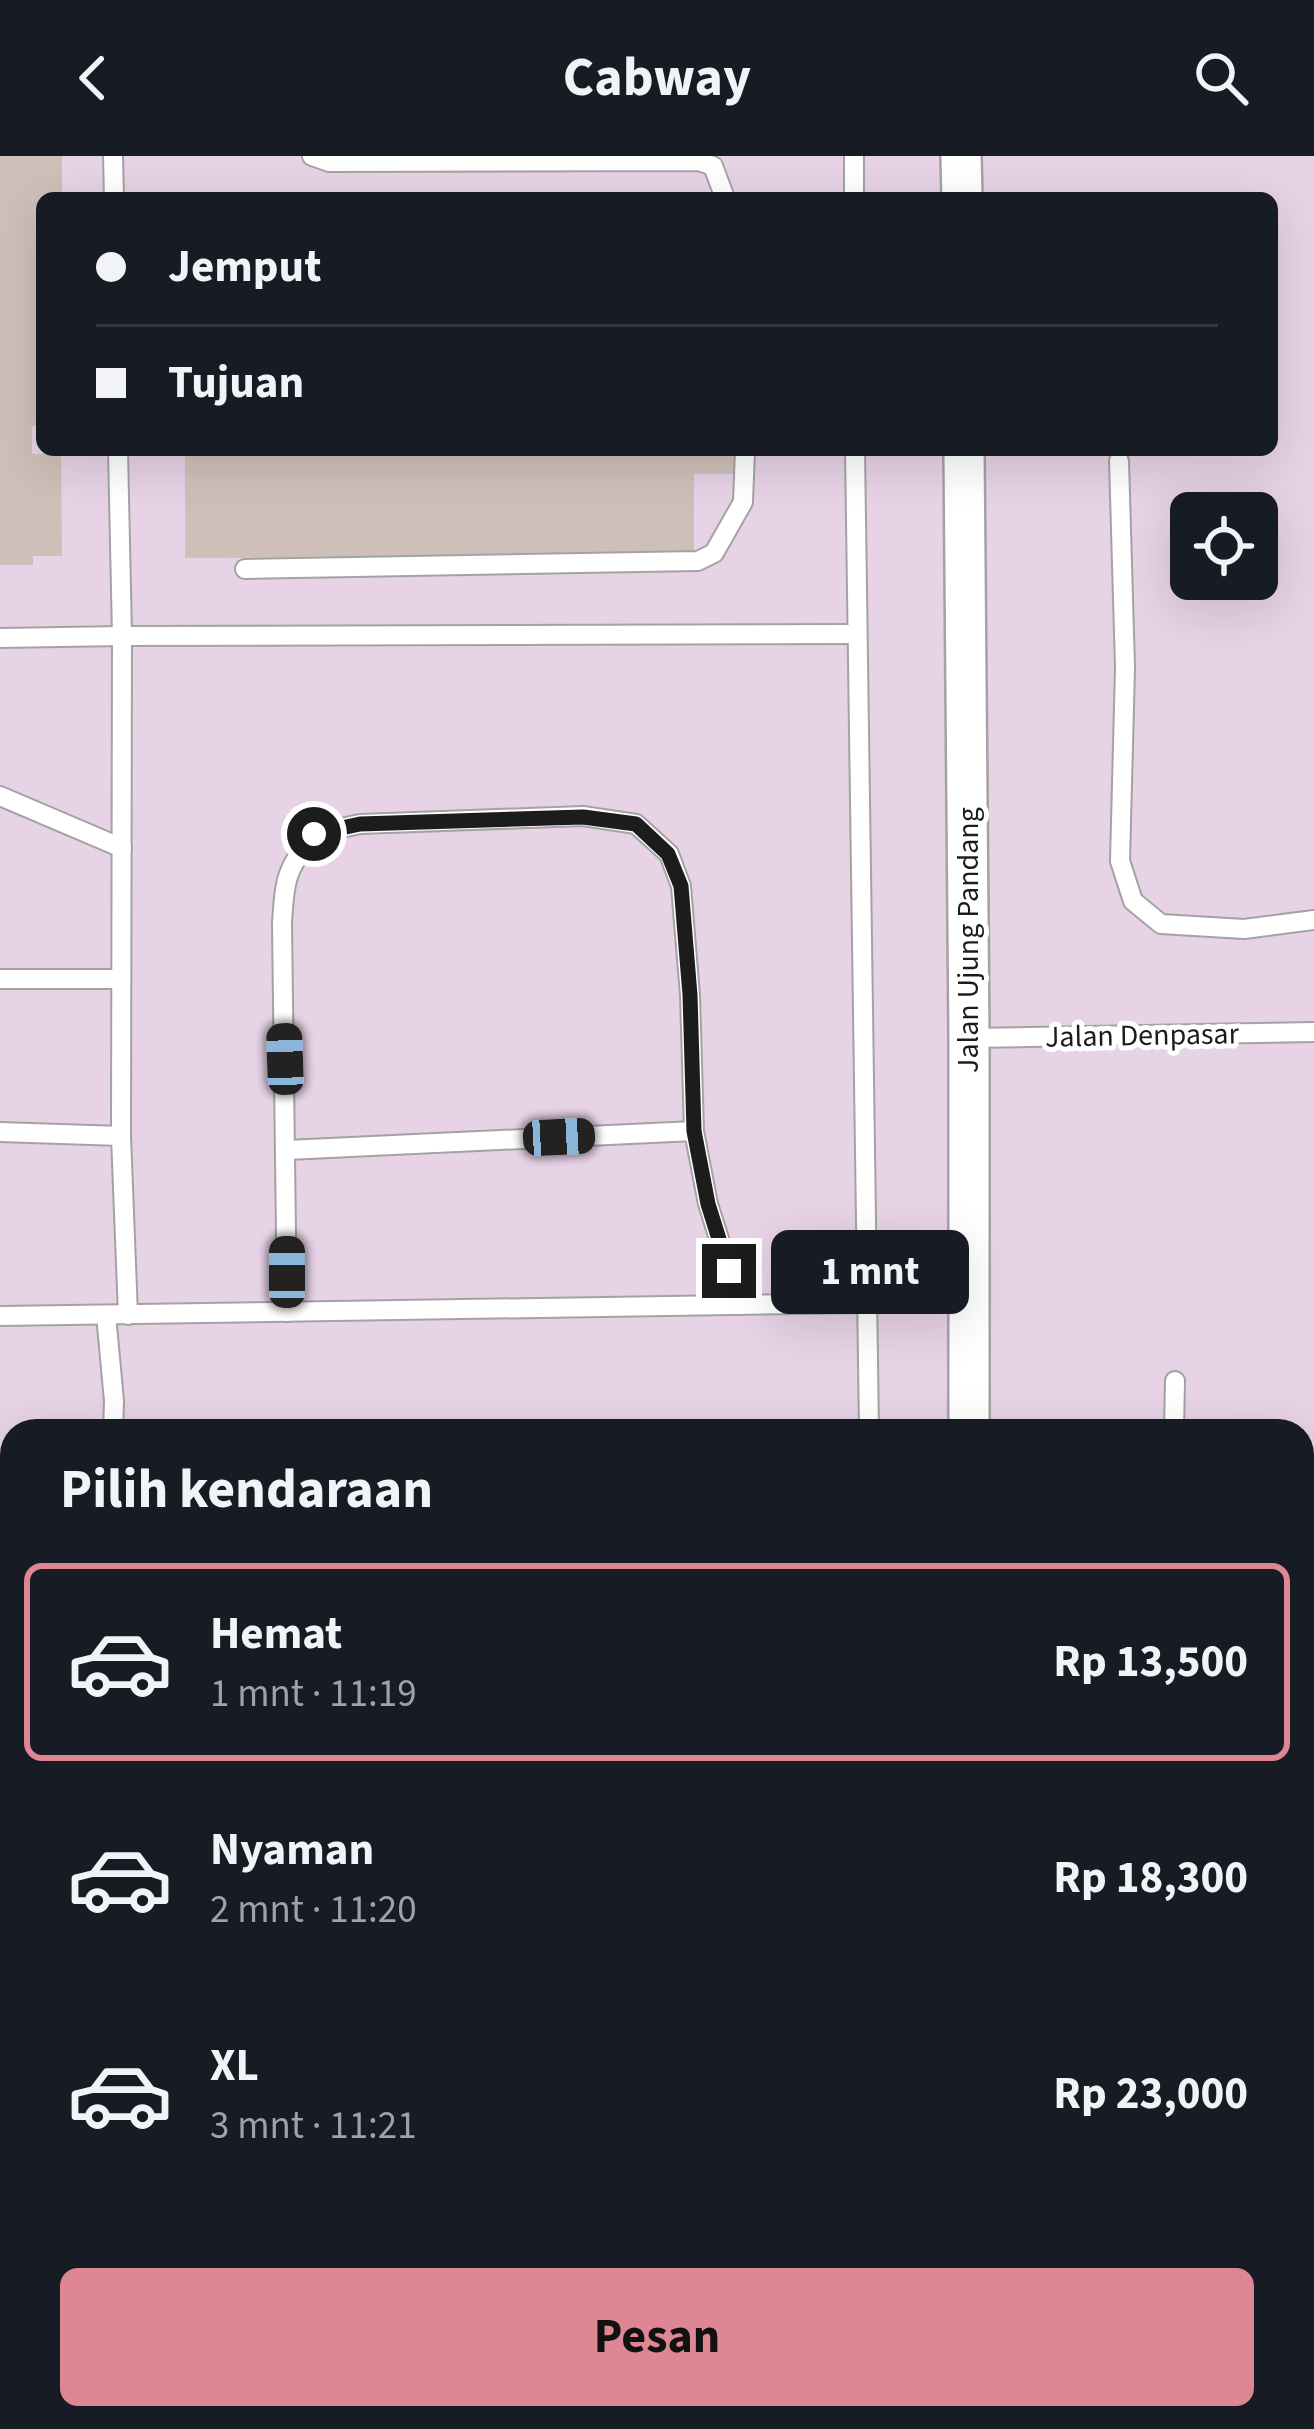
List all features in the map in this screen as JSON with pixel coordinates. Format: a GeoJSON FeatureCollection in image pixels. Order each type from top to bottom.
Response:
{"type":"FeatureCollection","features":[{"type":"Feature","properties":{"kind":"street"},"geometry":{"type":"LineString","coordinates":[[962,156],[962,192]]}},
{"type":"Feature","properties":{"kind":"street","name":"Jalan Ujung Pandang"},"geometry":{"type":"LineString","coordinates":[[964,456],[969,1419]]}},
{"type":"Feature","properties":{"kind":"lane"},"geometry":{"type":"LineString","coordinates":[[113,156],[114,192]]}},
{"type":"Feature","properties":{"kind":"lane"},"geometry":{"type":"LineString","coordinates":[[312,156],[329,162],[699,160],[712,166],[723,192]]}},
{"type":"Feature","properties":{"kind":"lane"},"geometry":{"type":"LineString","coordinates":[[854,156],[854,192]]}},
{"type":"Feature","properties":{"kind":"lane"},"geometry":{"type":"LineString","coordinates":[[118,456],[121,1136],[128,1315]]}},
{"type":"Feature","properties":{"kind":"lane"},"geometry":{"type":"LineString","coordinates":[[245,569],[698,562],[714,553],[743,502],[745,456]]}},
{"type":"Feature","properties":{"kind":"lane"},"geometry":{"type":"LineString","coordinates":[[855,456],[869,1419]]}},
{"type":"Feature","properties":{"kind":"lane"},"geometry":{"type":"LineString","coordinates":[[1119,461],[1125,667],[1120,861],[1133,901],[1161,924],[1244,928],[1314,920]]}},
{"type":"Feature","properties":{"kind":"lane"},"geometry":{"type":"LineString","coordinates":[[0,638],[856,634]]}},
{"type":"Feature","properties":{"kind":"lane"},"geometry":{"type":"LineString","coordinates":[[0,796],[122,848]]}},
{"type":"Feature","properties":{"kind":"lane"},"geometry":{"type":"LineString","coordinates":[[287,1312],[282,922],[285,878],[291,863],[314,834],[360,824],[583,817],[636,824],[668,854],[681,886],[694,1131],[708,1204],[740,1305]]}},
{"type":"Feature","properties":{"kind":"lane"},"geometry":{"type":"LineString","coordinates":[[0,980],[121,979]]}},
{"type":"Feature","properties":{"kind":"lane","name":"Jalan Denpasar"},"geometry":{"type":"LineString","coordinates":[[969,1038],[1314,1032]]}},
{"type":"Feature","properties":{"kind":"lane"},"geometry":{"type":"LineString","coordinates":[[287,1150],[694,1131]]}},
{"type":"Feature","properties":{"kind":"lane"},"geometry":{"type":"LineString","coordinates":[[0,1132],[121,1136]]}},
{"type":"Feature","properties":{"kind":"lane"},"geometry":{"type":"LineString","coordinates":[[0,1316],[869,1303]]}},
{"type":"Feature","properties":{"kind":"lane"},"geometry":{"type":"LineString","coordinates":[[106,1315],[113,1419]]}},
{"type":"Feature","properties":{"kind":"lane"},"geometry":{"type":"LineString","coordinates":[[1174,1419],[1175,1381]]}},
{"type":"Feature","properties":{"kind":"shaded area"},"geometry":{"type":"Polygon","coordinates":[[[0,156],[1314,156],[1314,1419],[0,1419],[0,156]]]}},
{"type":"Feature","properties":{"kind":"building"},"geometry":{"type":"Polygon","coordinates":[[[0,156],[62,156],[62,192],[36,192],[32,454],[61,456],[62,556],[33,556],[33,565],[0,565],[0,156]]]}},
{"type":"Feature","properties":{"kind":"building"},"geometry":{"type":"Polygon","coordinates":[[[185,456],[740,456],[740,474],[694,474],[694,556],[185,558],[185,456]]]}},
{"type":"Feature","properties":{"kind":"route"},"geometry":{"type":"LineString","coordinates":[[314,834],[360,824],[583,817],[636,824],[668,854],[681,886],[694,1131],[708,1204],[729,1271]]}}]}
